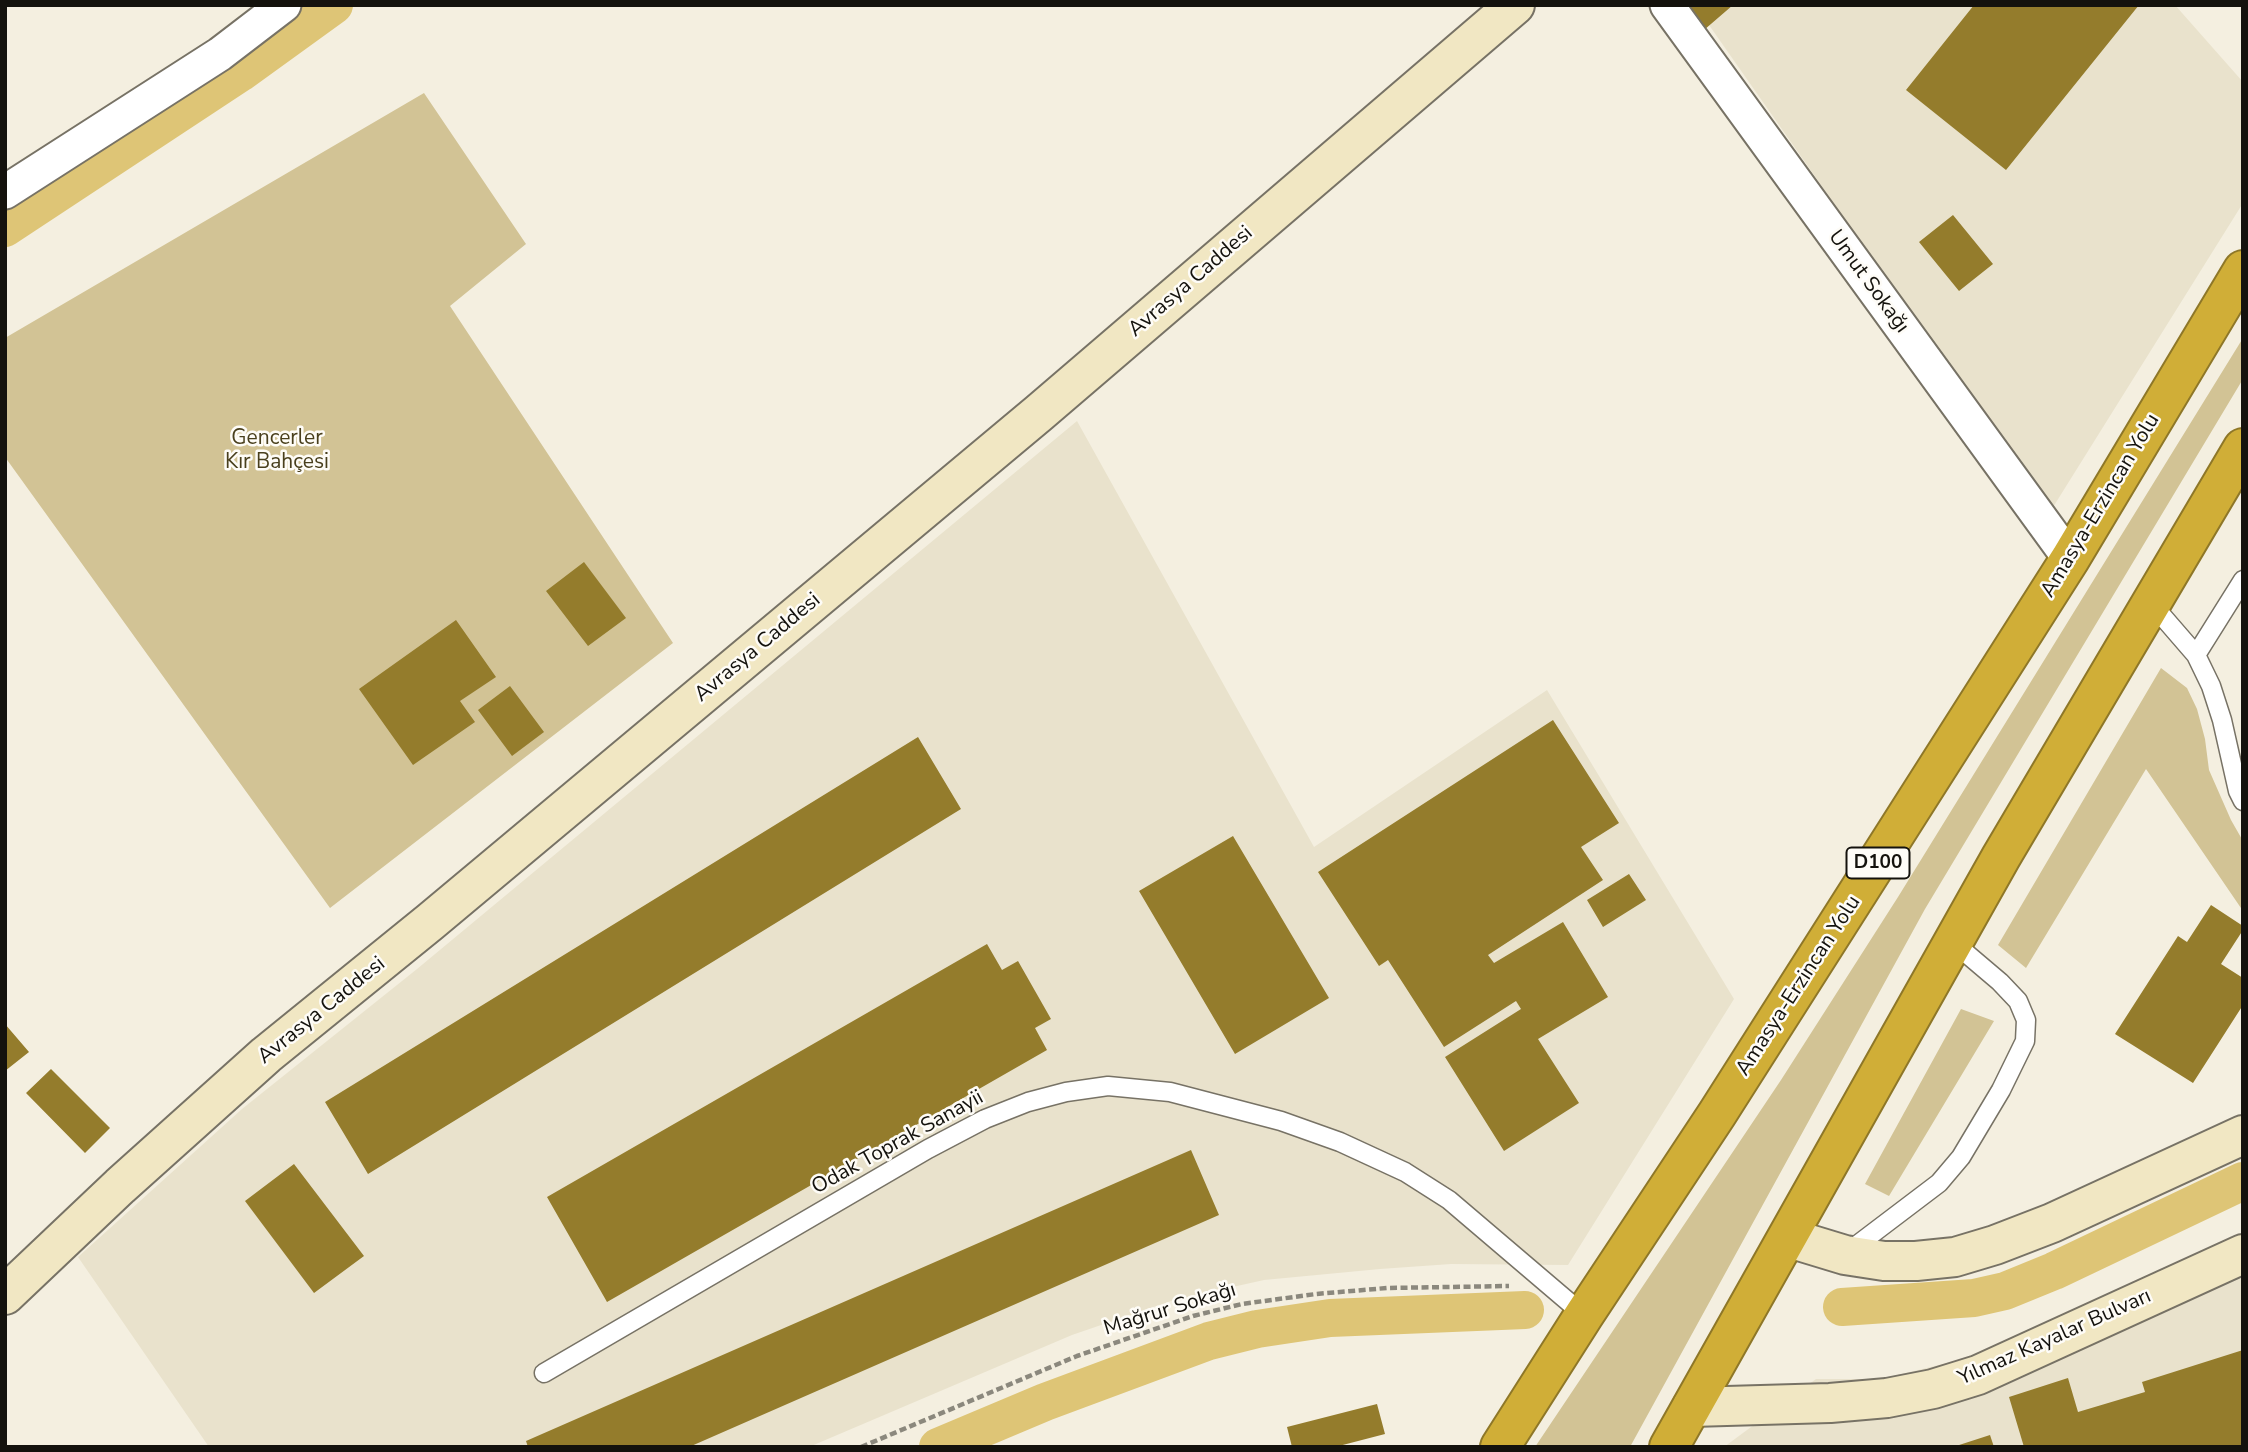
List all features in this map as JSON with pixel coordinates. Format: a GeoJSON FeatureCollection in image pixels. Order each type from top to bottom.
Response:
{"type":"FeatureCollection","features":[{"type":"Feature","properties":{"kind":"highway","name":"Amasya-Erzincan Yolu"},"geometry":{"type":"LineString","coordinates":[[1500,1447],[1748,1067],[2070,559],[2243,270]]}},
{"type":"Feature","properties":{"kind":"highway"},"geometry":{"type":"LineString","coordinates":[[1669,1447],[2008,846],[2243,448]]}},
{"type":"Feature","properties":{"kind":"street"},"geometry":{"type":"LineString","coordinates":[[5,192],[220,54],[284,5]]}},
{"type":"Feature","properties":{"kind":"street","name":"Avrasya Caddesi"},"geometry":{"type":"LineString","coordinates":[[5,1296],[120,1186],[267,1055],[1039,413],[1515,5]]}},
{"type":"Feature","properties":{"kind":"street","name":"Umut Sokağı"},"geometry":{"type":"LineString","coordinates":[[1667,5],[2070,559]]}},
{"type":"Feature","properties":{"kind":"street"},"geometry":{"type":"LineString","coordinates":[[1789,1238],[1845,1255],[1884,1261],[1955,1257],[2052,1223],[2243,1135]]}},
{"type":"Feature","properties":{"kind":"street","name":"Yılmaz Kayalar Bulvarı"},"geometry":{"type":"LineString","coordinates":[[1692,1406],[1830,1403],[1887,1398],[1933,1390],[1978,1376],[2243,1254]]}},
{"type":"Feature","properties":{"kind":"lane"},"geometry":{"type":"LineString","coordinates":[[2196,655],[2243,580]]}},
{"type":"Feature","properties":{"kind":"lane"},"geometry":{"type":"LineString","coordinates":[[2151,603],[2196,655],[2211,686],[2243,801]]}},
{"type":"Feature","properties":{"kind":"lane"},"geometry":{"type":"LineString","coordinates":[[1845,1255],[1947,1174],[1961,1157],[2001,1090],[2025,1041],[2026,1020],[2018,1002],[2000,982],[1954,943]]}},
{"type":"Feature","properties":{"kind":"lane","name":"Odak Toprak Sanayii"},"geometry":{"type":"LineString","coordinates":[[544,1373],[904,1163],[985,1119],[1028,1102],[1066,1092],[1108,1086],[1170,1092],[1281,1121],[1340,1142],[1405,1172],[1449,1200],[1584,1315]]}},
{"type":"Feature","properties":{"kind":"path","name":"Mağrur Sokağı"},"geometry":{"type":"LineString","coordinates":[[861,1447],[1077,1356],[1193,1316],[1242,1304],[1387,1288],[1549,1285]]}},
{"type":"Feature","properties":{"kind":"shaded area"},"geometry":{"type":"Polygon","coordinates":[[[1695,5],[2175,5],[2243,82],[2243,203],[2050,512],[1695,5]]]}},
{"type":"Feature","properties":{"kind":"shaded area"},"geometry":{"type":"Polygon","coordinates":[[[1077,421],[1314,847],[1547,690],[1734,999],[1568,1265],[1451,1264],[1380,1269],[1264,1280],[1174,1300],[1072,1335],[809,1447],[209,1447],[78,1257],[242,1109],[417,969],[1077,421]]]}},
{"type":"Feature","properties":{"kind":"shaded area"},"geometry":{"type":"Polygon","coordinates":[[[2243,1265],[2243,1447],[1724,1447],[1816,1379],[1881,1379],[1968,1358],[2243,1265]]]}},
{"type":"Feature","properties":{"kind":"green space","name":"Gencerler Kır Bahçesi"},"geometry":{"type":"Polygon","coordinates":[[[424,93],[526,244],[450,306],[673,643],[330,908],[5,457],[5,338],[424,93]]]}},
{"type":"Feature","properties":{"kind":"green space"},"geometry":{"type":"Polygon","coordinates":[[[2243,338],[2243,379],[1925,909],[1630,1447],[1535,1447],[1781,1080],[1898,897],[2243,338]]]}},
{"type":"Feature","properties":{"kind":"green space"},"geometry":{"type":"Polygon","coordinates":[[[2161,668],[2187,688],[2197,709],[2209,770],[2243,841],[2243,911],[2146,769],[2026,968],[1998,945],[2161,668]]]}},
{"type":"Feature","properties":{"kind":"green space"},"geometry":{"type":"Polygon","coordinates":[[[1961,1009],[1994,1021],[1889,1196],[1865,1184],[1961,1009]]]}},
{"type":"Feature","properties":{"kind":"building"},"geometry":{"type":"Polygon","coordinates":[[[1683,5],[1733,5],[1704,30],[1683,5]]]}},
{"type":"Feature","properties":{"kind":"building"},"geometry":{"type":"Polygon","coordinates":[[[1974,5],[2139,5],[2006,170],[1906,90],[1974,5]]]}},
{"type":"Feature","properties":{"kind":"building"},"geometry":{"type":"Polygon","coordinates":[[[1953,215],[1993,264],[1959,291],[1919,242],[1953,215]]]}},
{"type":"Feature","properties":{"kind":"building"},"geometry":{"type":"Polygon","coordinates":[[[584,562],[626,618],[588,646],[546,591],[584,562]]]}},
{"type":"Feature","properties":{"kind":"building"},"geometry":{"type":"Polygon","coordinates":[[[456,620],[496,677],[460,701],[475,722],[413,765],[359,689],[456,620]]]}},
{"type":"Feature","properties":{"kind":"building"},"geometry":{"type":"Polygon","coordinates":[[[510,686],[544,732],[512,756],[478,710],[510,686]]]}},
{"type":"Feature","properties":{"kind":"building"},"geometry":{"type":"Polygon","coordinates":[[[1553,720],[1619,823],[1581,847],[1603,880],[1488,955],[1494,963],[1563,922],[1608,997],[1538,1039],[1579,1103],[1504,1151],[1445,1057],[1521,1009],[1516,1001],[1444,1047],[1388,960],[1379,966],[1318,872],[1553,720]]]}},
{"type":"Feature","properties":{"kind":"building"},"geometry":{"type":"Polygon","coordinates":[[[918,737],[961,809],[368,1174],[325,1102],[918,737]]]}},
{"type":"Feature","properties":{"kind":"building"},"geometry":{"type":"Polygon","coordinates":[[[1233,836],[1329,998],[1235,1054],[1139,891],[1233,836]]]}},
{"type":"Feature","properties":{"kind":"building"},"geometry":{"type":"Polygon","coordinates":[[[1629,874],[1646,900],[1603,927],[1587,900],[1629,874]]]}},
{"type":"Feature","properties":{"kind":"building"},"geometry":{"type":"Polygon","coordinates":[[[2211,905],[2243,926],[2221,964],[2243,978],[2243,1005],[2193,1083],[2115,1034],[2178,936],[2187,942],[2211,905]]]}},
{"type":"Feature","properties":{"kind":"building"},"geometry":{"type":"Polygon","coordinates":[[[987,944],[1002,970],[1018,961],[1051,1019],[1035,1028],[1047,1050],[607,1302],[547,1197],[987,944]]]}},
{"type":"Feature","properties":{"kind":"building"},"geometry":{"type":"Polygon","coordinates":[[[5,1024],[29,1052],[5,1071],[5,1024]]]}},
{"type":"Feature","properties":{"kind":"building"},"geometry":{"type":"Polygon","coordinates":[[[51,1069],[110,1128],[85,1153],[26,1093],[51,1069]]]}},
{"type":"Feature","properties":{"kind":"building"},"geometry":{"type":"Polygon","coordinates":[[[1191,1150],[1219,1215],[689,1447],[528,1447],[526,1441],[1191,1150]]]}},
{"type":"Feature","properties":{"kind":"building"},"geometry":{"type":"Polygon","coordinates":[[[294,1164],[364,1256],[314,1293],[245,1201],[294,1164]]]}},
{"type":"Feature","properties":{"kind":"building"},"geometry":{"type":"Polygon","coordinates":[[[2243,1350],[2243,1447],[2024,1447],[2009,1397],[2068,1378],[2078,1412],[2145,1392],[2142,1382],[2243,1350]]]}},
{"type":"Feature","properties":{"kind":"building"},"geometry":{"type":"Polygon","coordinates":[[[1377,1404],[1385,1434],[1335,1447],[1292,1447],[1287,1427],[1377,1404]]]}},
{"type":"Feature","properties":{"kind":"building"},"geometry":{"type":"Polygon","coordinates":[[[1990,1435],[1994,1447],[1956,1447],[1956,1446],[1990,1435]]]}},
{"type":"Feature","properties":{"kind":"waterway"},"geometry":{"type":"LineString","coordinates":[[5,228],[240,73],[334,5]]}},
{"type":"Feature","properties":{"kind":"waterway"},"geometry":{"type":"LineString","coordinates":[[1842,1307],[1974,1298],[2005,1291],[2054,1271],[2243,1181]]}},
{"type":"Feature","properties":{"kind":"waterway"},"geometry":{"type":"LineString","coordinates":[[938,1447],[1045,1402],[1209,1341],[1257,1329],[1330,1318],[1525,1310]]}}]}
